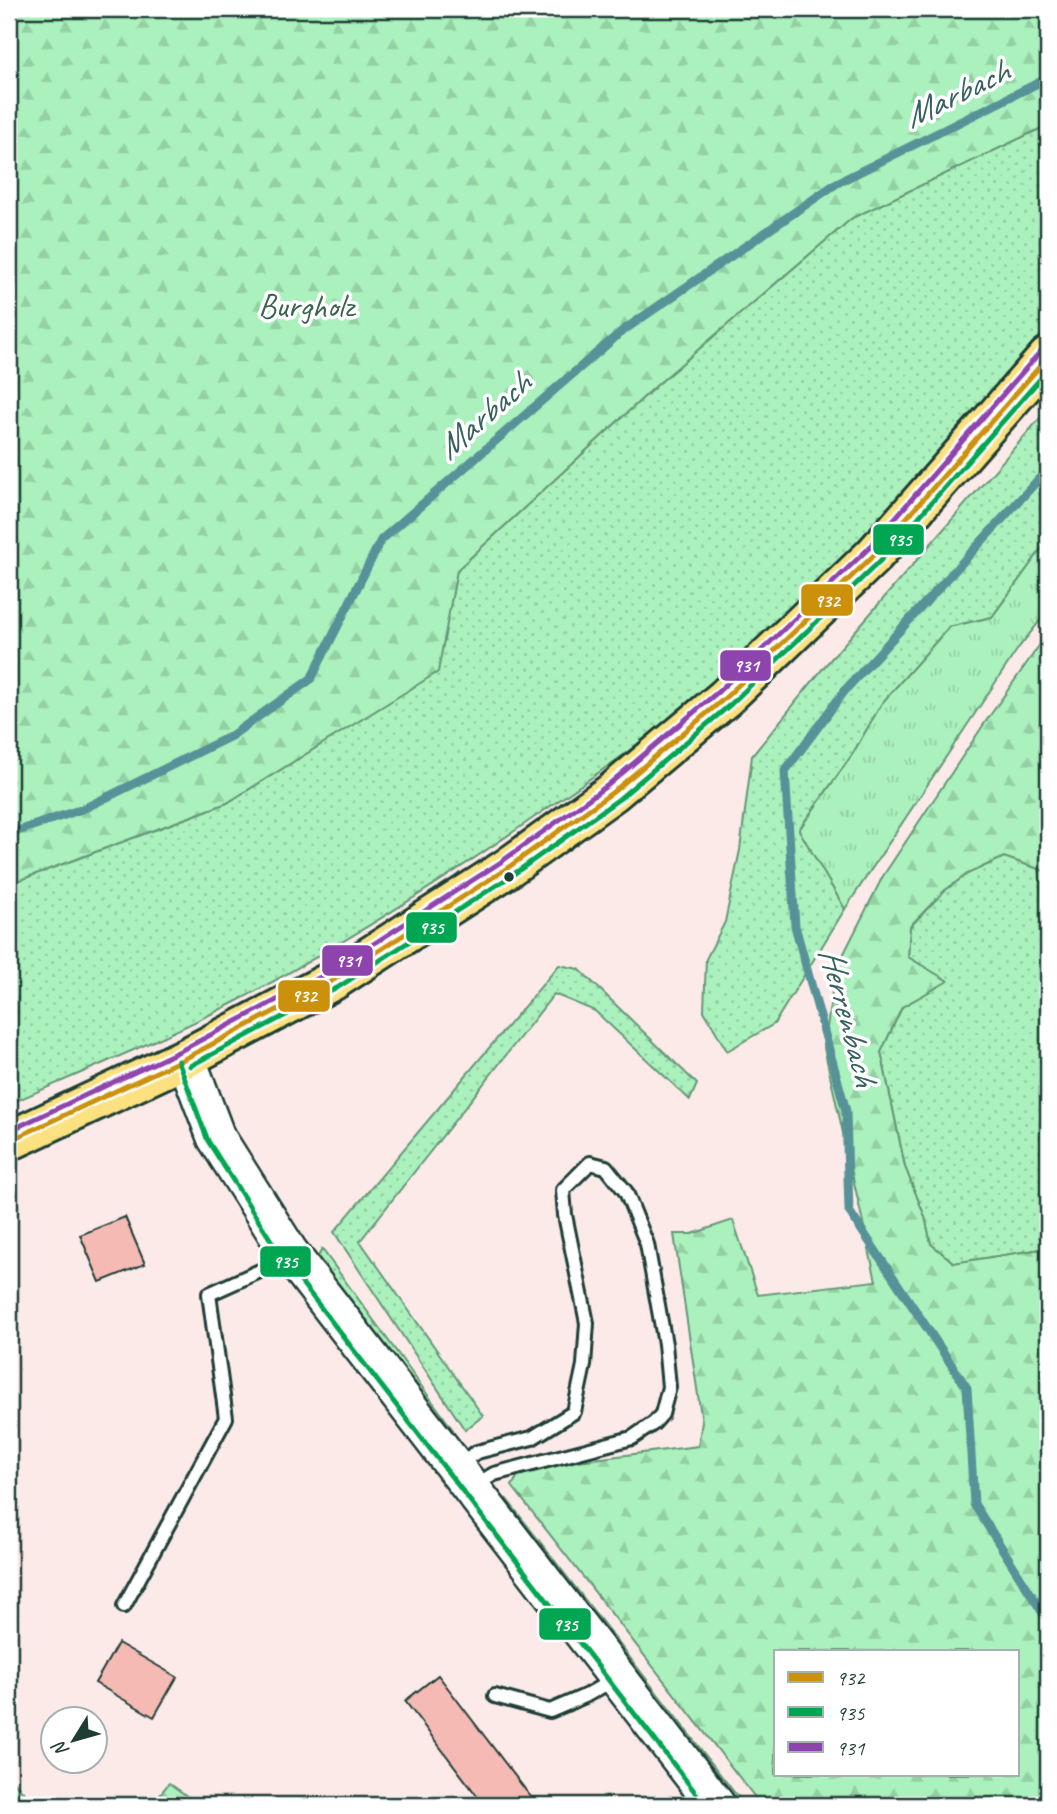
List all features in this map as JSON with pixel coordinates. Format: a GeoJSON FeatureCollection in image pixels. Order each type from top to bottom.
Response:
{"type":"FeatureCollection","features":[{"type":"Feature","properties":{"kind":"main road"},"geometry":{"type":"LineString","coordinates":[[9,1139],[186,1059],[332,981],[506,869],[613,792],[726,698],[874,555],[1048,358]]}},
{"type":"Feature","properties":{"kind":"main road"},"geometry":{"type":"LineString","coordinates":[[186,1059],[216,1137],[288,1251],[716,1805]]}},
{"type":"Feature","properties":{"kind":"lane"},"geometry":{"type":"LineString","coordinates":[[590,1163],[606,1167],[626,1192],[647,1244],[665,1344],[669,1387],[662,1414],[632,1438],[494,1474],[463,1477],[477,1452],[533,1438],[574,1412],[584,1365],[587,1322],[565,1215],[563,1190],[590,1163]]}},
{"type":"Feature","properties":{"kind":"lane"},"geometry":{"type":"LineString","coordinates":[[124,1606],[226,1418],[209,1294],[262,1270],[288,1251]]}},
{"type":"Feature","properties":{"kind":"lane"},"geometry":{"type":"LineString","coordinates":[[495,1696],[550,1711],[585,1696],[618,1677]]}},
{"type":"Feature","properties":{"kind":"green space","name":"Burgholz"},"geometry":{"type":"Polygon","coordinates":[[[1048,9],[1048,125],[852,218],[658,384],[457,570],[438,672],[227,803],[9,884],[9,11],[1048,9]]]}},
{"type":"Feature","properties":{"kind":"green space"},"geometry":{"type":"Polygon","coordinates":[[[1048,125],[1048,327],[850,550],[765,635],[700,695],[610,765],[392,912],[278,979],[184,1027],[18,1100],[9,1096],[9,884],[227,803],[437,672],[457,570],[658,384],[852,218],[1048,125]]]}},
{"type":"Feature","properties":{"kind":"green space"},"geometry":{"type":"Polygon","coordinates":[[[1048,409],[1048,540],[992,617],[949,627],[882,703],[852,755],[799,829],[845,909],[774,1024],[727,1051],[704,1011],[706,959],[725,922],[740,850],[752,756],[824,667],[1048,409]]]}},
{"type":"Feature","properties":{"kind":"green space"},"geometry":{"type":"Polygon","coordinates":[[[1048,540],[1048,611],[1019,647],[845,909],[799,830],[852,755],[882,703],[949,627],[992,617],[1048,540]]]}},
{"type":"Feature","properties":{"kind":"green space"},"geometry":{"type":"Polygon","coordinates":[[[1048,633],[1048,872],[1004,857],[967,874],[944,891],[910,926],[908,957],[948,981],[902,1007],[881,1052],[905,1167],[925,1217],[931,1244],[954,1263],[1048,1248],[1048,1805],[761,1805],[512,1486],[521,1470],[698,1446],[702,1422],[674,1234],[692,1234],[733,1220],[758,1295],[876,1281],[824,1048],[835,971],[883,876],[1048,633]]]}},
{"type":"Feature","properties":{"kind":"green space"},"geometry":{"type":"Polygon","coordinates":[[[1004,857],[1048,872],[1048,1248],[954,1263],[931,1244],[925,1217],[905,1167],[881,1052],[902,1007],[947,981],[908,957],[910,927],[944,891],[967,874],[1004,857]]]}},
{"type":"Feature","properties":{"kind":"green space"},"geometry":{"type":"Polygon","coordinates":[[[559,965],[579,969],[697,1084],[690,1100],[595,1011],[554,994],[360,1241],[483,1416],[465,1430],[334,1232],[559,965]]]}},
{"type":"Feature","properties":{"kind":"green space"},"geometry":{"type":"Polygon","coordinates":[[[322,1249],[454,1431],[436,1418],[318,1257],[322,1249]]]}},
{"type":"Feature","properties":{"kind":"green space"},"geometry":{"type":"Polygon","coordinates":[[[506,1498],[744,1805],[735,1805],[511,1515],[506,1498]]]}},
{"type":"Feature","properties":{"kind":"green space"},"geometry":{"type":"Polygon","coordinates":[[[9,1777],[36,1805],[9,1805],[9,1777]]]}},
{"type":"Feature","properties":{"kind":"green space"},"geometry":{"type":"Polygon","coordinates":[[[169,1783],[199,1805],[151,1805],[169,1783]]]}},
{"type":"Feature","properties":{"kind":"building"},"geometry":{"type":"Polygon","coordinates":[[[125,1217],[145,1264],[100,1282],[80,1235],[125,1217]]]}},
{"type":"Feature","properties":{"kind":"building"},"geometry":{"type":"Polygon","coordinates":[[[118,1643],[177,1677],[154,1717],[95,1683],[118,1643]]]}},
{"type":"Feature","properties":{"kind":"building"},"geometry":{"type":"Polygon","coordinates":[[[438,1675],[537,1805],[484,1805],[405,1701],[438,1675]]]}},
{"type":"Feature","properties":{"kind":"waterway","name":"Marbach"},"geometry":{"type":"LineString","coordinates":[[9,834],[85,808],[231,736],[311,679],[381,540],[621,332],[837,183],[1048,78]]}},
{"type":"Feature","properties":{"kind":"waterway","name":"Herrenbach"},"geometry":{"type":"LineString","coordinates":[[1048,469],[846,689],[785,771],[795,926],[846,1111],[849,1211],[967,1388],[974,1504],[1048,1621]]}},
{"type":"Feature","properties":{"kind":"transit line","name":"931"},"geometry":{"type":"LineString","coordinates":[[9,1131],[182,1050],[328,973],[501,862],[608,785],[719,691],[868,549],[1041,351]]}},
{"type":"Feature","properties":{"kind":"transit line","name":"932"},"geometry":{"type":"LineString","coordinates":[[9,1141],[186,1058],[332,981],[506,869],[613,792],[725,698],[874,555],[1048,357]]}},
{"type":"Feature","properties":{"kind":"transit line","name":"935"},"geometry":{"type":"LineString","coordinates":[[190,1066],[337,988],[511,876],[619,799],[731,704],[880,561],[1048,370]]}},
{"type":"Feature","properties":{"kind":"transit line","name":"935"},"geometry":{"type":"LineString","coordinates":[[178,1061],[208,1141],[281,1256],[705,1805]]}}]}
